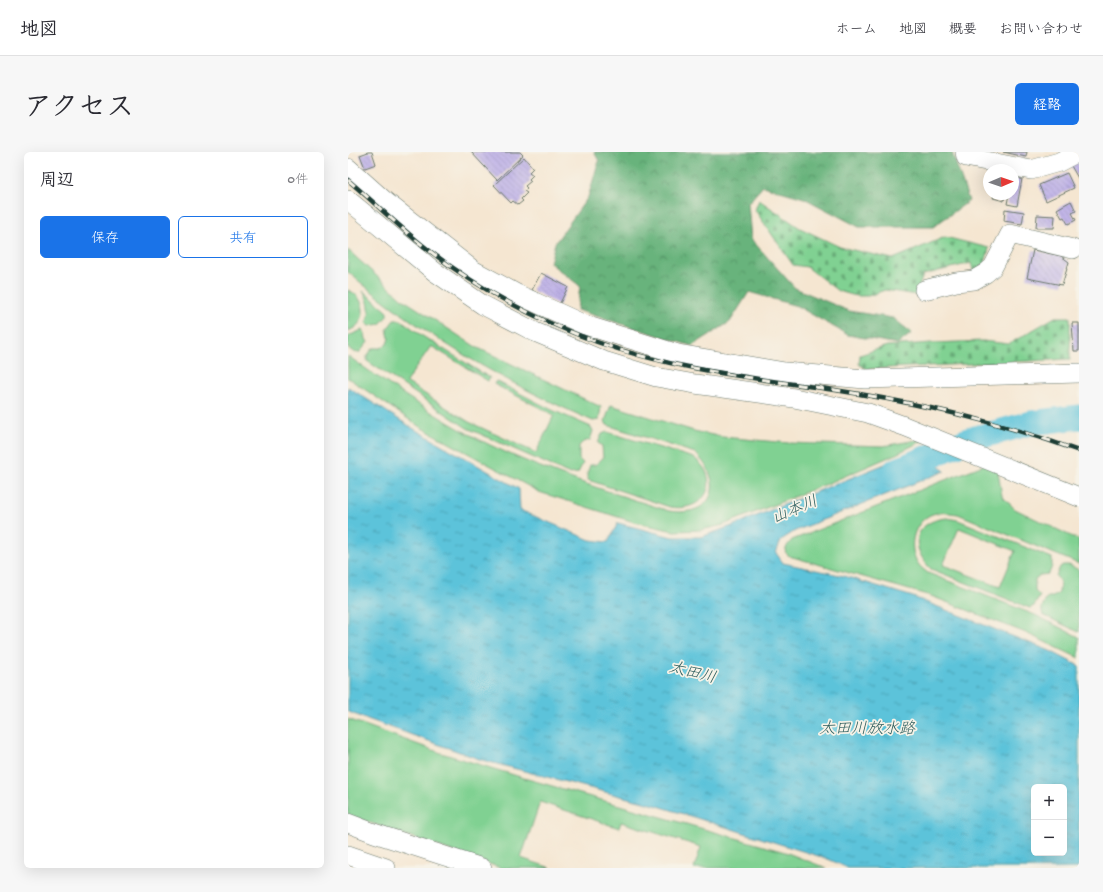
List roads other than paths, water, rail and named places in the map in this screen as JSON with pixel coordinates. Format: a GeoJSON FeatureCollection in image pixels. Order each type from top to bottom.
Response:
{"type":"FeatureCollection","features":[{"type":"Feature","properties":{"kind":"street"},"geometry":{"type":"LineString","coordinates":[[965,152],[966,157],[1031,170],[1059,162],[1078,152]]}},
{"type":"Feature","properties":{"kind":"street"},"geometry":{"type":"LineString","coordinates":[[348,168],[386,202],[473,270],[517,294],[585,325],[678,354],[785,372],[865,378],[1079,373]]}},
{"type":"Feature","properties":{"kind":"street"},"geometry":{"type":"LineString","coordinates":[[348,200],[435,272],[483,305],[535,332],[604,361],[656,377],[794,398],[868,413],[904,426],[1079,497]]}},
{"type":"Feature","properties":{"kind":"street"},"geometry":{"type":"LineString","coordinates":[[924,290],[956,282],[974,280],[986,273],[993,267],[1010,234],[1077,250]]}},
{"type":"Feature","properties":{"kind":"street"},"geometry":{"type":"LineString","coordinates":[[348,822],[374,833],[482,868]]}},
{"type":"Feature","properties":{"kind":"street"},"geometry":{"type":"LineString","coordinates":[[348,855],[386,868]]}},
{"type":"Feature","properties":{"kind":"water","name":"太田川放水路"},"geometry":{"type":"Polygon","coordinates":[[[348,387],[414,429],[519,489],[520,510],[590,540],[608,542],[618,523],[672,537],[701,537],[732,526],[917,451],[945,471],[795,531],[781,540],[776,553],[783,563],[844,576],[913,597],[1050,651],[1079,666],[1079,868],[848,868],[828,859],[655,805],[482,760],[348,712],[348,387]]]}},
{"type":"Feature","properties":{"kind":"waterway","name":"山本川"},"geometry":{"type":"LineString","coordinates":[[895,471],[968,440],[1031,423],[1079,417]]}},
{"type":"Feature","properties":{"kind":"railway"},"geometry":{"type":"LineString","coordinates":[[348,180],[416,240],[445,263],[486,290],[552,324],[597,342],[655,360],[715,372],[866,395],[959,414],[1019,431],[1079,451]]}},
{"type":"Feature","properties":{"kind":"water label","name":"太田川"},"geometry":{"type":"Point","coordinates":[693,671]}}]}
